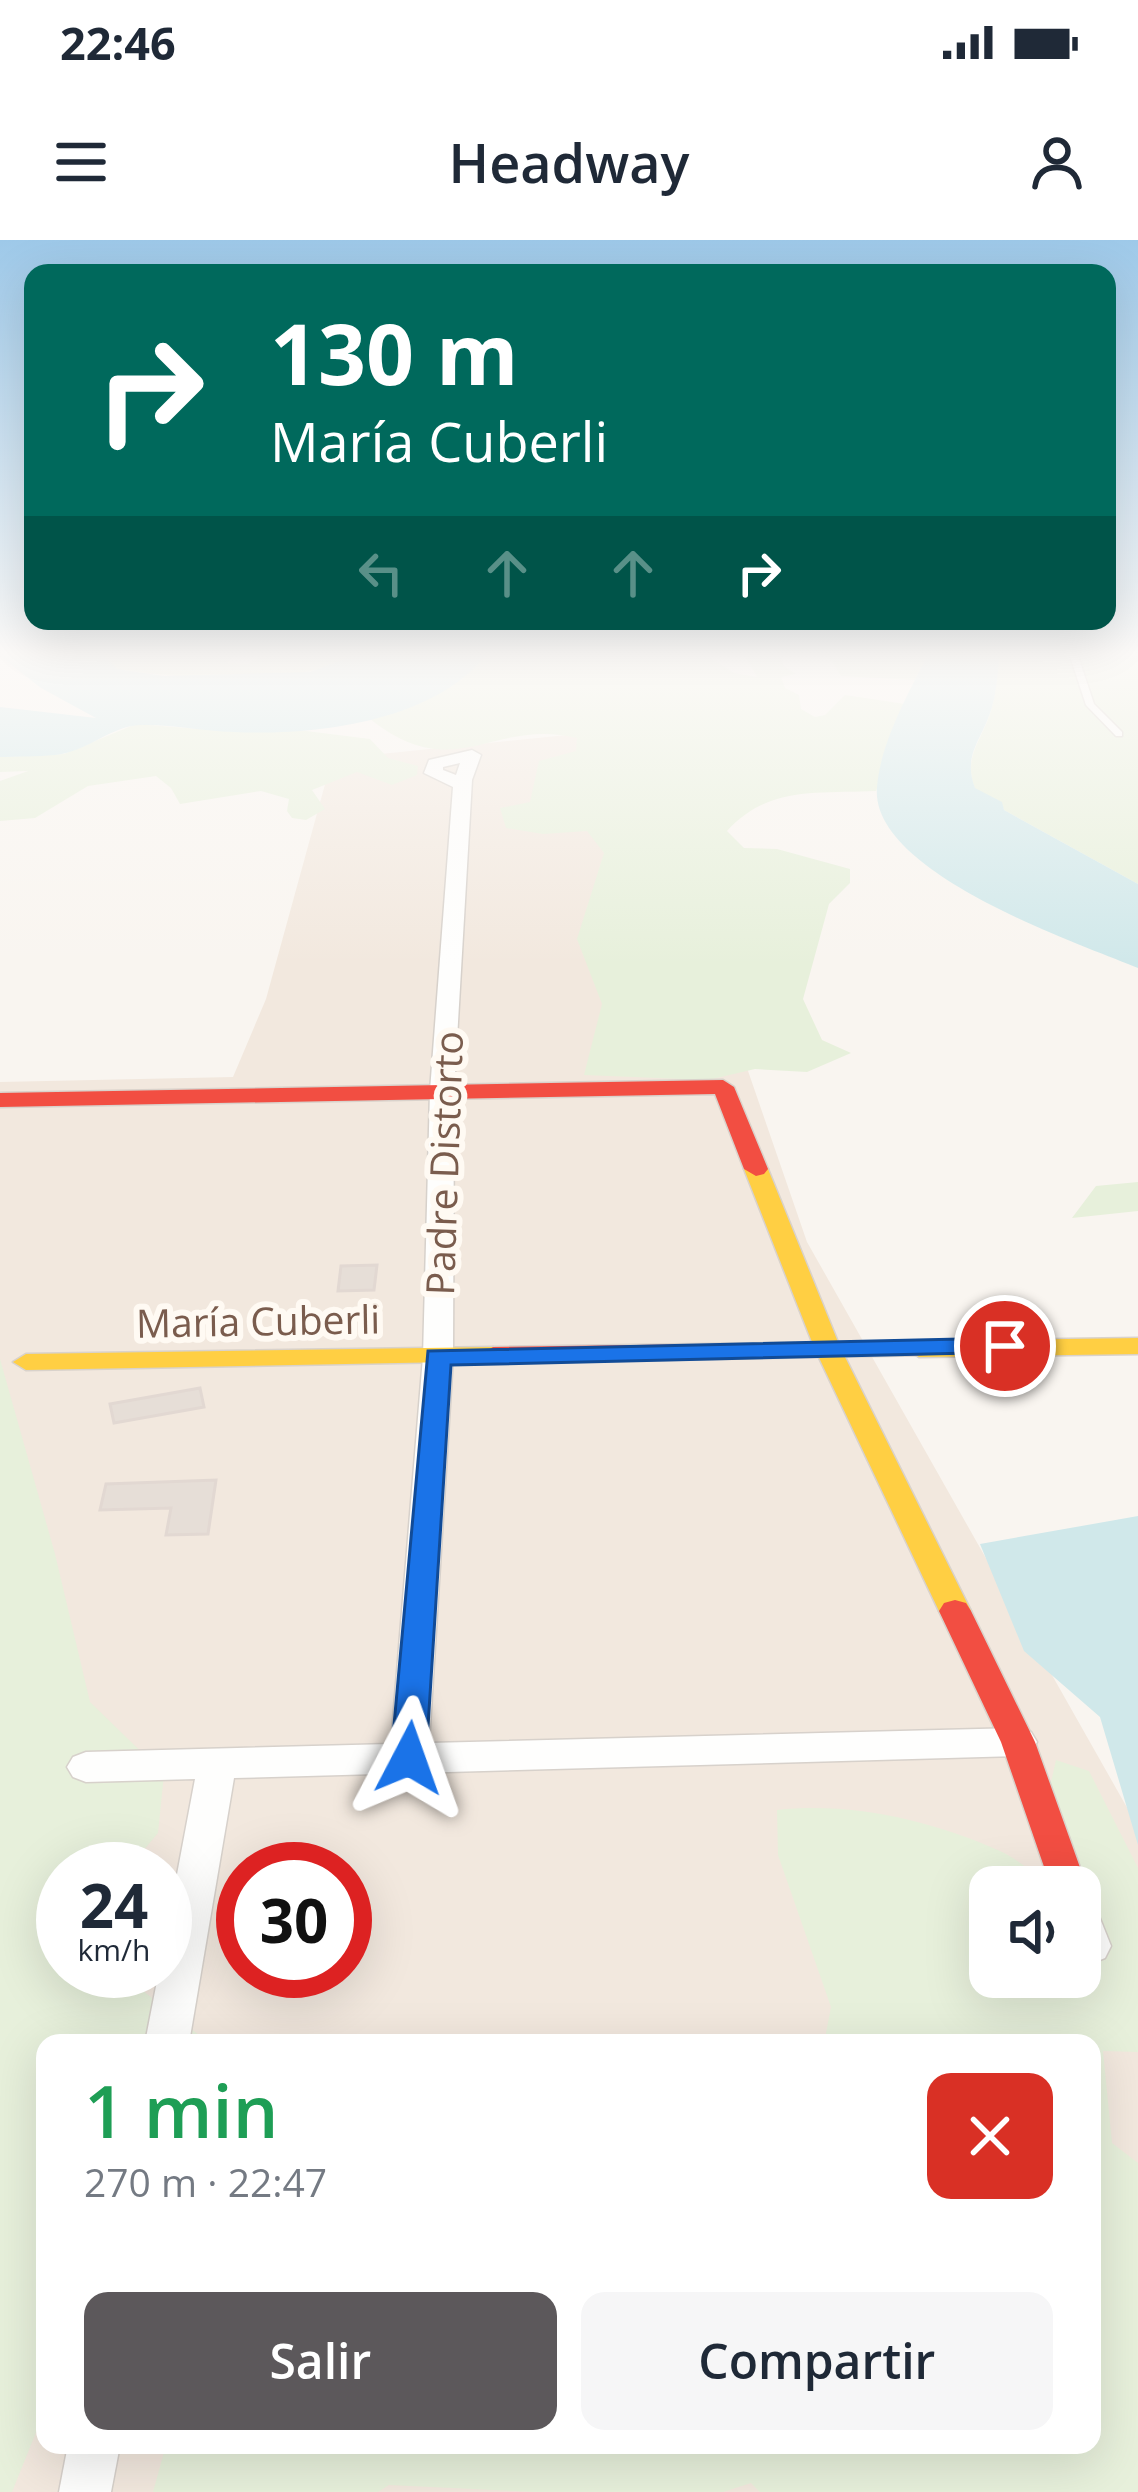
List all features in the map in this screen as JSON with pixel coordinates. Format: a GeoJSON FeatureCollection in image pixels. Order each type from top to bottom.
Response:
{"type":"FeatureCollection","features":[{"type":"Feature","properties":{"kind":"street","name":"Padre Distorto"},"geometry":{"type":"LineString","coordinates":[[409,1758],[438,1357],[442,1091],[463,784]]}},
{"type":"Feature","properties":{"kind":"street"},"geometry":{"type":"LineString","coordinates":[[0,1100],[723,1087],[827,1347],[1018,1742],[1062,1866]]}},
{"type":"Feature","properties":{"kind":"street","name":"María Cuberli"},"geometry":{"type":"LineString","coordinates":[[26,1362],[1138,1346]]}},
{"type":"Feature","properties":{"kind":"street"},"geometry":{"type":"LineString","coordinates":[[86,1767],[1018,1742]]}},
{"type":"Feature","properties":{"kind":"street"},"geometry":{"type":"LineString","coordinates":[[169,2034],[217,1765]]}},
{"type":"Feature","properties":{"kind":"street"},"geometry":{"type":"LineString","coordinates":[[85,2492],[92,2454]]}},
{"type":"Feature","properties":{"kind":"shaded area"},"geometry":{"type":"Polygon","coordinates":[[[626,755],[717,981],[807,1242],[1138,1827],[1138,2492],[0,2492],[0,1082],[233,1077],[266,999],[332,759],[626,755]]]}},
{"type":"Feature","properties":{"kind":"green space"},"geometry":{"type":"Polygon","coordinates":[[[385,755],[418,766],[417,775],[392,785],[357,772],[312,790],[325,809],[306,820],[292,818],[287,811],[289,799],[261,791],[180,804],[156,776],[88,786],[35,818],[0,821],[0,781],[28,771],[0,772],[0,757],[385,755]]]}},
{"type":"Feature","properties":{"kind":"green space"},"geometry":{"type":"Polygon","coordinates":[[[561,755],[888,755],[876,791],[777,799],[743,816],[727,831],[744,848],[777,849],[850,869],[850,883],[829,904],[803,999],[822,1040],[851,1053],[807,1072],[755,1069],[708,1080],[584,1075],[602,1004],[577,939],[604,853],[587,831],[543,834],[506,828],[500,808],[530,802],[539,761],[561,755]]]}},
{"type":"Feature","properties":{"kind":"green space"},"geometry":{"type":"Polygon","coordinates":[[[1138,755],[1138,884],[975,789],[973,757],[1138,755]]]}},
{"type":"Feature","properties":{"kind":"green space"},"geometry":{"type":"Polygon","coordinates":[[[1138,1182],[1138,1211],[1072,1218],[1096,1186],[1138,1182]]]}},
{"type":"Feature","properties":{"kind":"green space"},"geometry":{"type":"Polygon","coordinates":[[[0,1359],[55,1554],[90,1702],[164,1774],[158,1833],[150,1842],[36,1842],[36,1998],[152,1998],[198,2034],[36,2034],[36,2432],[12,2492],[0,2492],[0,1359]]]}},
{"type":"Feature","properties":{"kind":"green space"},"geometry":{"type":"Polygon","coordinates":[[[1056,1760],[1089,1771],[1138,1868],[1138,2052],[1103,2051],[1112,2143],[1138,2163],[1138,2492],[760,2492],[751,2483],[723,2492],[535,2492],[389,2485],[378,2492],[153,2492],[164,2454],[1101,2454],[1101,2034],[826,2034],[831,2007],[778,1855],[777,1810],[862,1811],[918,1822],[973,1840],[1024,1866],[969,1866],[969,1998],[1101,1998],[1101,1866],[1080,1866],[1049,1791],[1056,1760]]]}},
{"type":"Feature","properties":{"kind":"water"},"geometry":{"type":"Polygon","coordinates":[[[883,755],[972,755],[975,788],[1002,802],[1004,810],[1138,884],[1138,968],[1026,922],[939,875],[906,847],[883,818],[877,787],[883,755]]]}},
{"type":"Feature","properties":{"kind":"water"},"geometry":{"type":"Polygon","coordinates":[[[1138,1516],[1138,1845],[1100,1717],[1024,1651],[980,1544],[1138,1516]]]}},
{"type":"Feature","properties":{"kind":"building"},"geometry":{"type":"Polygon","coordinates":[[[377,1265],[374,1290],[338,1291],[341,1266],[377,1265]]]}},
{"type":"Feature","properties":{"kind":"building"},"geometry":{"type":"Polygon","coordinates":[[[200,1388],[204,1407],[114,1423],[110,1404],[200,1388]]]}},
{"type":"Feature","properties":{"kind":"building"},"geometry":{"type":"Polygon","coordinates":[[[216,1480],[208,1534],[166,1535],[171,1508],[100,1510],[106,1484],[216,1480]]]}},
{"type":"Feature","properties":{"kind":"traffic: slow"},"geometry":{"type":"LineString","coordinates":[[756,1169],[827,1347],[955,1611]]}},
{"type":"Feature","properties":{"kind":"traffic: slow"},"geometry":{"type":"LineString","coordinates":[[919,1349],[1138,1346]]}},
{"type":"Feature","properties":{"kind":"traffic: slow"},"geometry":{"type":"LineString","coordinates":[[26,1362],[493,1355]]}},
{"type":"Feature","properties":{"kind":"traffic: jam"},"geometry":{"type":"LineString","coordinates":[[0,1100],[723,1087],[756,1169]]}},
{"type":"Feature","properties":{"kind":"traffic: jam"},"geometry":{"type":"LineString","coordinates":[[493,1355],[919,1349]]}},
{"type":"Feature","properties":{"kind":"traffic: jam"},"geometry":{"type":"LineString","coordinates":[[955,1611],[1018,1742],[1062,1866]]}},
{"type":"Feature","properties":{"kind":"route"},"geometry":{"type":"LineString","coordinates":[[409,1758],[438,1357],[1005,1346]]}}]}
